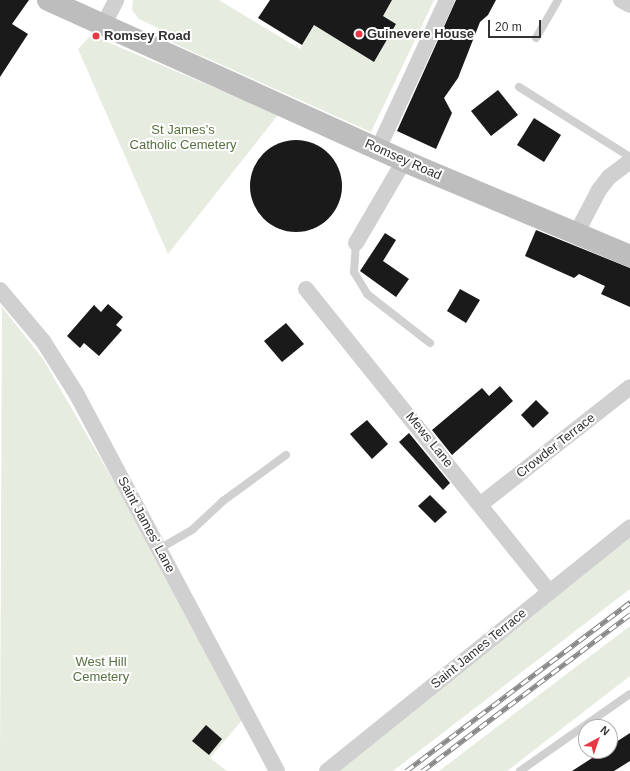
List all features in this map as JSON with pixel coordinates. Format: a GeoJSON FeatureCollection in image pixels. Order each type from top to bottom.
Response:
{"type":"FeatureCollection","features":[{"type":"Feature","properties":{"kind":"main road","name":"Romsey Road"},"geometry":{"type":"LineString","coordinates":[[48,0],[404,161],[630,256]]}},
{"type":"Feature","properties":{"kind":"street"},"geometry":{"type":"LineString","coordinates":[[103,26],[116,0]]}},
{"type":"Feature","properties":{"kind":"street"},"geometry":{"type":"LineString","coordinates":[[378,148],[447,0]]}},
{"type":"Feature","properties":{"kind":"street"},"geometry":{"type":"LineString","coordinates":[[621,0],[630,4]]}},
{"type":"Feature","properties":{"kind":"street"},"geometry":{"type":"LineString","coordinates":[[356,243],[404,161]]}},
{"type":"Feature","properties":{"kind":"street"},"geometry":{"type":"LineString","coordinates":[[576,234],[599,190],[609,177],[630,161]]}},
{"type":"Feature","properties":{"kind":"street","name":"Mews Lane"},"geometry":{"type":"LineString","coordinates":[[306,289],[481,504],[550,592]]}},
{"type":"Feature","properties":{"kind":"street","name":"Saint James' Lane"},"geometry":{"type":"LineString","coordinates":[[0,290],[43,341],[76,393],[277,771]]}},
{"type":"Feature","properties":{"kind":"street","name":"Crowder Terrace"},"geometry":{"type":"LineString","coordinates":[[481,504],[630,387]]}},
{"type":"Feature","properties":{"kind":"street","name":"Saint James Terrace"},"geometry":{"type":"LineString","coordinates":[[327,771],[630,527]]}},
{"type":"Feature","properties":{"kind":"lane"},"geometry":{"type":"LineString","coordinates":[[536,38],[558,0]]}},
{"type":"Feature","properties":{"kind":"lane"},"geometry":{"type":"LineString","coordinates":[[519,87],[630,157]]}},
{"type":"Feature","properties":{"kind":"lane"},"geometry":{"type":"LineString","coordinates":[[356,243],[354,272],[366,294],[430,343]]}},
{"type":"Feature","properties":{"kind":"lane"},"geometry":{"type":"LineString","coordinates":[[159,549],[193,529],[223,501],[286,455]]}},
{"type":"Feature","properties":{"kind":"lane"},"geometry":{"type":"LineString","coordinates":[[520,771],[630,694]]}},
{"type":"Feature","properties":{"kind":"green space"},"geometry":{"type":"Polygon","coordinates":[[[133,0],[219,0],[300,49],[314,25],[374,62],[396,24],[383,16],[392,0],[434,0],[371,132],[173,43],[171,34],[139,19],[132,10],[133,0]]]}},
{"type":"Feature","properties":{"kind":"green space","name":"St James’s Catholic Cemetery"},"geometry":{"type":"Polygon","coordinates":[[[91,35],[278,115],[168,254],[78,49],[91,35]]]}},
{"type":"Feature","properties":{"kind":"green space","name":"West Hill Cemetery"},"geometry":{"type":"Polygon","coordinates":[[[2,307],[43,359],[128,506],[242,720],[210,758],[227,771],[0,771],[2,307]]]}},
{"type":"Feature","properties":{"kind":"green space"},"geometry":{"type":"Polygon","coordinates":[[[630,536],[630,589],[393,771],[338,771],[630,536]]]}},
{"type":"Feature","properties":{"kind":"green space"},"geometry":{"type":"Polygon","coordinates":[[[630,626],[630,676],[507,771],[439,771],[630,626]]]}},
{"type":"Feature","properties":{"kind":"building"},"geometry":{"type":"Polygon","coordinates":[[[0,0],[29,0],[12,24],[28,34],[0,77],[0,0]]]}},
{"type":"Feature","properties":{"kind":"building","name":"Guinevere House"},"geometry":{"type":"Polygon","coordinates":[[[270,0],[392,0],[383,16],[396,24],[374,62],[314,25],[302,45],[258,18],[270,0]]]}},
{"type":"Feature","properties":{"kind":"building"},"geometry":{"type":"Polygon","coordinates":[[[456,0],[496,0],[488,15],[480,22],[458,78],[444,98],[452,113],[436,149],[397,131],[456,0]]]}},
{"type":"Feature","properties":{"kind":"building"},"geometry":{"type":"Polygon","coordinates":[[[498,90],[518,115],[491,136],[471,111],[498,90]]]}},
{"type":"Feature","properties":{"kind":"building"},"geometry":{"type":"Polygon","coordinates":[[[534,118],[561,135],[544,162],[517,145],[534,118]]]}},
{"type":"Feature","properties":{"kind":"building"},"geometry":{"type":"Polygon","coordinates":[[[296,140],[314,143],[329,153],[339,168],[342,186],[339,204],[329,219],[314,229],[296,232],[278,229],[263,219],[253,204],[250,186],[253,168],[263,153],[278,143],[296,140]]]}},
{"type":"Feature","properties":{"kind":"building"},"geometry":{"type":"Polygon","coordinates":[[[536,230],[630,268],[630,307],[601,294],[605,286],[579,274],[574,278],[525,256],[536,230]]]}},
{"type":"Feature","properties":{"kind":"building"},"geometry":{"type":"Polygon","coordinates":[[[385,233],[396,240],[383,261],[409,279],[396,297],[360,271],[385,233]]]}},
{"type":"Feature","properties":{"kind":"building"},"geometry":{"type":"Polygon","coordinates":[[[460,289],[480,300],[466,323],[447,311],[460,289]]]}},
{"type":"Feature","properties":{"kind":"building"},"geometry":{"type":"Polygon","coordinates":[[[108,304],[123,317],[116,325],[122,330],[99,356],[84,343],[80,348],[67,336],[94,305],[101,312],[108,304]]]}},
{"type":"Feature","properties":{"kind":"building"},"geometry":{"type":"Polygon","coordinates":[[[286,323],[304,344],[282,362],[264,341],[286,323]]]}},
{"type":"Feature","properties":{"kind":"building"},"geometry":{"type":"Polygon","coordinates":[[[500,386],[513,401],[452,455],[432,430],[482,388],[489,396],[500,386]]]}},
{"type":"Feature","properties":{"kind":"building"},"geometry":{"type":"Polygon","coordinates":[[[536,400],[549,413],[533,428],[521,415],[536,400]]]}},
{"type":"Feature","properties":{"kind":"building"},"geometry":{"type":"Polygon","coordinates":[[[367,420],[388,444],[372,459],[350,434],[367,420]]]}},
{"type":"Feature","properties":{"kind":"building"},"geometry":{"type":"Polygon","coordinates":[[[409,433],[450,483],[443,490],[399,442],[409,433]]]}},
{"type":"Feature","properties":{"kind":"building"},"geometry":{"type":"Polygon","coordinates":[[[430,495],[447,512],[435,523],[418,506],[430,495]]]}},
{"type":"Feature","properties":{"kind":"building"},"geometry":{"type":"Polygon","coordinates":[[[206,725],[222,739],[209,755],[192,741],[206,725]]]}},
{"type":"Feature","properties":{"kind":"building"},"geometry":{"type":"Polygon","coordinates":[[[630,733],[630,761],[614,771],[572,771],[591,759],[618,759],[618,741],[630,733]]]}},
{"type":"Feature","properties":{"kind":"railway"},"geometry":{"type":"LineString","coordinates":[[406,771],[630,602]]}},
{"type":"Feature","properties":{"kind":"railway"},"geometry":{"type":"LineString","coordinates":[[422,771],[630,614]]}},
{"type":"Feature","properties":{"kind":"place","name":"Guinevere House"},"geometry":{"type":"Point","coordinates":[359,34]}},
{"type":"Feature","properties":{"kind":"place","name":"Romsey Road"},"geometry":{"type":"Point","coordinates":[96,36]}}]}
